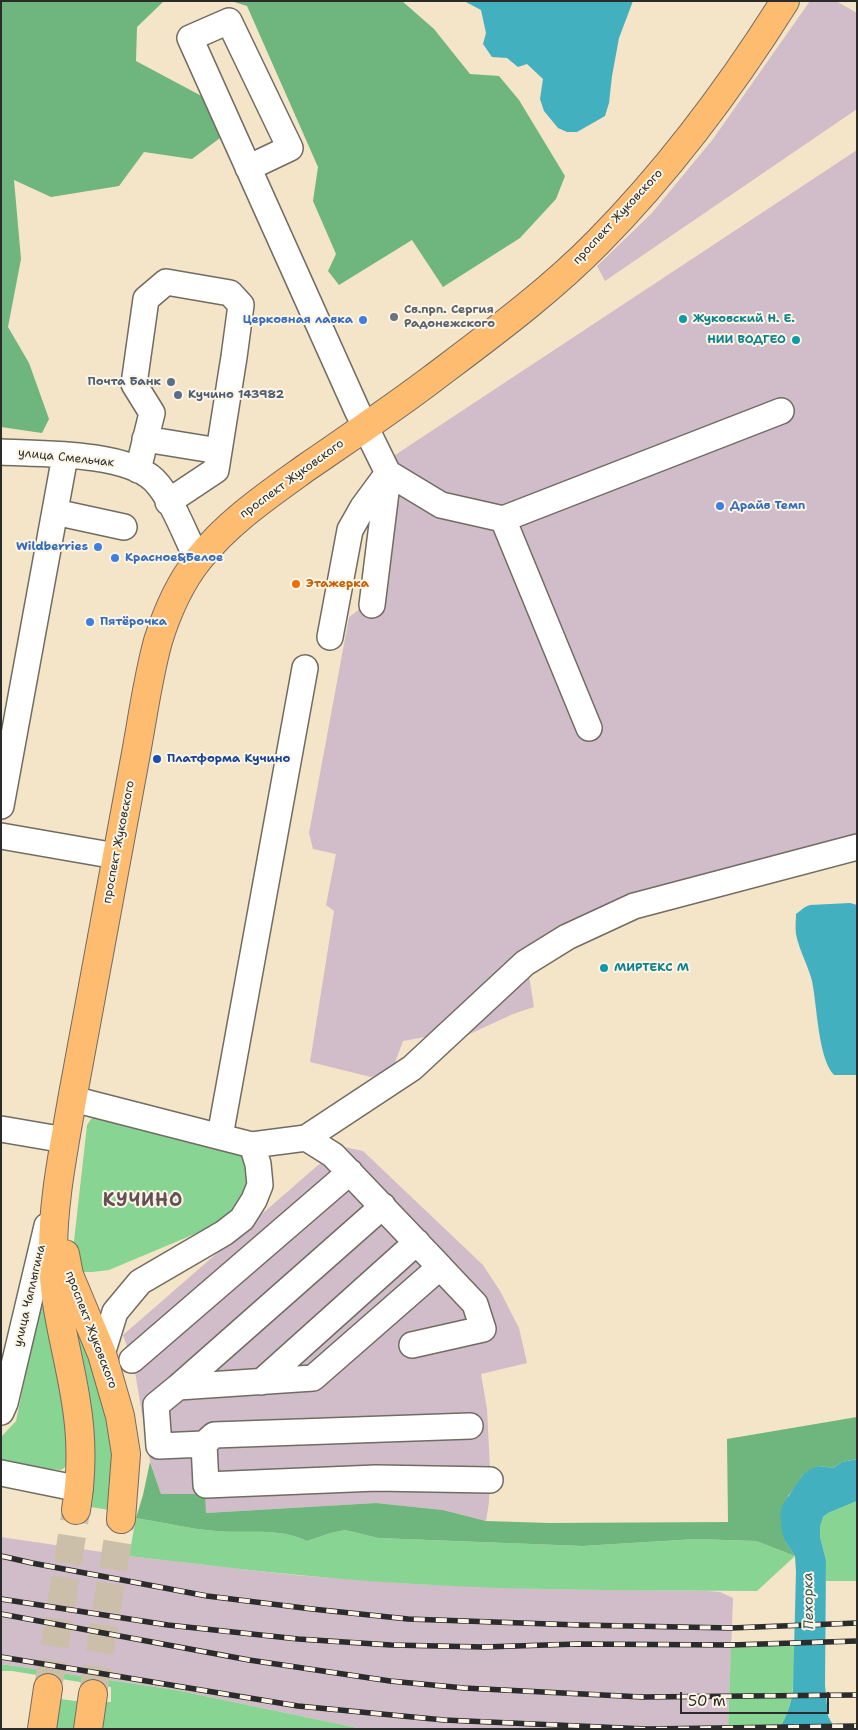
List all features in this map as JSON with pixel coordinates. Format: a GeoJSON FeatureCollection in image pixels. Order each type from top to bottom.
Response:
{"type":"FeatureCollection","features":[{"type":"Feature","properties":{"kind":"main road","name":"проспект Жуковского"},"geometry":{"type":"LineString","coordinates":[[78,1500],[81,1454],[78,1413],[54,1278],[53,1241],[58,1180],[116,856],[158,643],[178,590],[198,561],[222,534],[252,506],[482,342],[595,245],[644,193],[696,130],[751,56],[786,1]]}},
{"type":"Feature","properties":{"kind":"main road","name":"проспект Жуковского"},"geometry":{"type":"LineString","coordinates":[[65,1140],[63,1232],[66,1261],[69,1275],[102,1354],[117,1402],[126,1454],[121,1519]]}},
{"type":"Feature","properties":{"kind":"main road"},"geometry":{"type":"LineString","coordinates":[[42,1729],[48,1688]]}},
{"type":"Feature","properties":{"kind":"main road"},"geometry":{"type":"LineString","coordinates":[[88,1729],[93,1694]]}},
{"type":"Feature","properties":{"kind":"street"},"geometry":{"type":"LineString","coordinates":[[248,168],[290,148],[229,21],[190,38],[248,168],[365,427],[388,473],[441,505],[503,519],[781,410]]}},
{"type":"Feature","properties":{"kind":"street"},"geometry":{"type":"LineString","coordinates":[[138,470],[152,412],[134,384],[146,299],[166,282],[230,294],[241,305],[216,470],[168,502]]}},
{"type":"Feature","properties":{"kind":"street"},"geometry":{"type":"LineString","coordinates":[[146,439],[219,451]]}},
{"type":"Feature","properties":{"kind":"street","name":"улица Смельчак"},"geometry":{"type":"LineString","coordinates":[[1,452],[108,460],[138,470],[153,480],[168,502],[198,561]]}},
{"type":"Feature","properties":{"kind":"street"},"geometry":{"type":"LineString","coordinates":[[1,806],[65,456]]}},
{"type":"Feature","properties":{"kind":"street"},"geometry":{"type":"LineString","coordinates":[[372,605],[388,473]]}},
{"type":"Feature","properties":{"kind":"street"},"geometry":{"type":"LineString","coordinates":[[330,637],[350,530],[363,507],[388,473]]}},
{"type":"Feature","properties":{"kind":"street"},"geometry":{"type":"LineString","coordinates":[[55,512],[124,527]]}},
{"type":"Feature","properties":{"kind":"street"},"geometry":{"type":"LineString","coordinates":[[503,519],[589,728]]}},
{"type":"Feature","properties":{"kind":"street"},"geometry":{"type":"LineString","coordinates":[[220,1136],[305,668]]}},
{"type":"Feature","properties":{"kind":"street"},"geometry":{"type":"LineString","coordinates":[[1,836],[116,856]]}},
{"type":"Feature","properties":{"kind":"street"},"geometry":{"type":"LineString","coordinates":[[73,1099],[252,1145],[306,1138],[412,1068],[525,963],[567,937],[634,906],[857,847]]}},
{"type":"Feature","properties":{"kind":"street"},"geometry":{"type":"LineString","coordinates":[[1,1129],[65,1140]]}},
{"type":"Feature","properties":{"kind":"street"},"geometry":{"type":"LineString","coordinates":[[306,1138],[334,1155],[475,1304],[483,1329],[412,1345]]}},
{"type":"Feature","properties":{"kind":"street"},"geometry":{"type":"LineString","coordinates":[[102,1354],[115,1312],[140,1282],[224,1233],[242,1219],[254,1200],[260,1185],[258,1164],[252,1145]]}},
{"type":"Feature","properties":{"kind":"street"},"geometry":{"type":"LineString","coordinates":[[132,1360],[350,1172]]}},
{"type":"Feature","properties":{"kind":"street","name":"улица Чаплыгина"},"geometry":{"type":"LineString","coordinates":[[1,1412],[5,1404],[58,1180]]}},
{"type":"Feature","properties":{"kind":"street"},"geometry":{"type":"LineString","coordinates":[[383,1206],[156,1405],[159,1446],[204,1444],[214,1435],[470,1426]]}},
{"type":"Feature","properties":{"kind":"street"},"geometry":{"type":"LineString","coordinates":[[261,1382],[417,1242]]}},
{"type":"Feature","properties":{"kind":"street"},"geometry":{"type":"LineString","coordinates":[[178,1386],[313,1378],[440,1267]]}},
{"type":"Feature","properties":{"kind":"street"},"geometry":{"type":"LineString","coordinates":[[204,1444],[206,1485],[376,1478],[490,1480]]}},
{"type":"Feature","properties":{"kind":"street"},"geometry":{"type":"LineString","coordinates":[[1,1473],[61,1487],[78,1500]]}},
{"type":"Feature","properties":{"kind":"shaded area"},"geometry":{"type":"Polygon","coordinates":[[[810,1],[836,1],[857,13],[857,109],[605,281],[597,266],[652,213],[713,139],[810,1]]]}},
{"type":"Feature","properties":{"kind":"shaded area","name":"НИИ ВОДГЕО"},"geometry":{"type":"Polygon","coordinates":[[[857,150],[857,847],[636,912],[528,969],[534,1007],[513,1014],[444,1046],[431,1036],[403,1041],[393,1068],[371,1077],[310,1062],[334,911],[326,905],[336,854],[313,849],[309,833],[349,617],[361,608],[383,463],[857,150]]]}},
{"type":"Feature","properties":{"kind":"shaded area"},"geometry":{"type":"Polygon","coordinates":[[[344,1147],[363,1151],[483,1265],[500,1291],[519,1328],[527,1363],[481,1374],[487,1409],[490,1468],[489,1502],[486,1521],[443,1510],[376,1503],[206,1513],[204,1494],[161,1494],[150,1461],[134,1366],[123,1335],[317,1166],[344,1147]]]}},
{"type":"Feature","properties":{"kind":"shaded area"},"geometry":{"type":"Polygon","coordinates":[[[1,1537],[129,1556],[294,1575],[415,1584],[544,1589],[720,1592],[733,1598],[728,1729],[363,1729],[176,1690],[1,1664],[1,1537]]]}},
{"type":"Feature","properties":{"kind":"green space"},"geometry":{"type":"Polygon","coordinates":[[[1,1],[164,1],[137,27],[136,61],[209,100],[224,135],[192,159],[144,152],[119,186],[51,197],[14,180],[21,259],[8,327],[29,363],[49,419],[42,433],[1,427],[1,1]]]}},
{"type":"Feature","properties":{"kind":"green space"},"geometry":{"type":"Polygon","coordinates":[[[231,1],[402,1],[434,29],[470,74],[499,76],[519,100],[565,176],[556,199],[520,238],[443,287],[412,240],[339,285],[328,271],[336,254],[313,201],[318,167],[247,6],[231,1]]]}},
{"type":"Feature","properties":{"kind":"green space"},"geometry":{"type":"Polygon","coordinates":[[[97,1116],[246,1154],[253,1185],[228,1220],[109,1270],[81,1272],[73,1250],[87,1125],[91,1119],[97,1116]]]}},
{"type":"Feature","properties":{"kind":"green space"},"geometry":{"type":"Polygon","coordinates":[[[45,1265],[71,1463],[61,1470],[1,1465],[1,1437],[16,1421],[38,1316],[45,1265]]]}},
{"type":"Feature","properties":{"kind":"green space"},"geometry":{"type":"Polygon","coordinates":[[[70,1297],[114,1427],[116,1511],[84,1506],[70,1297]]]}},
{"type":"Feature","properties":{"kind":"green space"},"geometry":{"type":"Polygon","coordinates":[[[857,1417],[857,1459],[842,1462],[833,1468],[819,1466],[802,1476],[788,1496],[785,1541],[795,1556],[756,1541],[696,1539],[583,1546],[378,1538],[345,1530],[307,1541],[274,1532],[206,1530],[136,1518],[150,1462],[161,1494],[205,1494],[206,1513],[376,1503],[443,1510],[486,1521],[549,1523],[728,1522],[727,1439],[857,1417]]]}},
{"type":"Feature","properties":{"kind":"green space"},"geometry":{"type":"Polygon","coordinates":[[[857,1501],[857,1581],[826,1581],[826,1560],[820,1537],[820,1522],[828,1513],[857,1501]]]}},
{"type":"Feature","properties":{"kind":"green space"},"geometry":{"type":"Polygon","coordinates":[[[136,1518],[206,1530],[274,1532],[307,1541],[345,1530],[378,1538],[583,1546],[696,1539],[756,1541],[795,1556],[757,1591],[543,1589],[378,1582],[129,1556],[136,1518]]]}},
{"type":"Feature","properties":{"kind":"green space"},"geometry":{"type":"Polygon","coordinates":[[[794,1643],[793,1688],[789,1709],[779,1729],[728,1729],[731,1645],[794,1643]]]}},
{"type":"Feature","properties":{"kind":"green space"},"geometry":{"type":"Polygon","coordinates":[[[1,1664],[176,1690],[363,1729],[98,1729],[100,1702],[111,1702],[111,1687],[12,1671],[1,1671],[1,1664]]]}},
{"type":"Feature","properties":{"kind":"green space"},"geometry":{"type":"Polygon","coordinates":[[[53,1698],[83,1702],[80,1729],[48,1729],[53,1698]]]}},
{"type":"Feature","properties":{"kind":"water"},"geometry":{"type":"Polygon","coordinates":[[[464,1],[633,1],[619,38],[609,103],[605,116],[577,132],[567,132],[558,128],[544,111],[540,99],[543,79],[527,64],[518,67],[507,58],[492,57],[483,44],[486,33],[481,10],[464,1]]]}},
{"type":"Feature","properties":{"kind":"water"},"geometry":{"type":"Polygon","coordinates":[[[850,903],[857,905],[857,1075],[834,1075],[829,1067],[821,1044],[812,981],[796,934],[796,914],[810,905],[850,903]]]}},
{"type":"Feature","properties":{"kind":"water","name":"Пехорка"},"geometry":{"type":"Polygon","coordinates":[[[857,1459],[857,1501],[828,1513],[823,1517],[820,1526],[820,1537],[826,1560],[825,1685],[828,1716],[835,1729],[779,1729],[788,1710],[793,1689],[796,1572],[795,1556],[785,1541],[782,1532],[780,1514],[782,1506],[802,1476],[809,1470],[819,1466],[833,1468],[842,1462],[857,1459]]]}},
{"type":"Feature","properties":{"kind":"tunnel"},"geometry":{"type":"LineString","coordinates":[[48,1688],[76,1510]]}},
{"type":"Feature","properties":{"kind":"tunnel"},"geometry":{"type":"LineString","coordinates":[[93,1694],[121,1519]]}},
{"type":"Feature","properties":{"kind":"railway"},"geometry":{"type":"LineString","coordinates":[[1,1556],[207,1596],[408,1619],[731,1628],[857,1623]]}},
{"type":"Feature","properties":{"kind":"railway"},"geometry":{"type":"LineString","coordinates":[[1,1599],[168,1625],[298,1639],[391,1645],[484,1647],[578,1644],[731,1645],[857,1641]]}},
{"type":"Feature","properties":{"kind":"railway"},"geometry":{"type":"LineString","coordinates":[[1,1614],[249,1660],[390,1681],[464,1688],[642,1697],[857,1695]]}},
{"type":"Feature","properties":{"kind":"railway"},"geometry":{"type":"LineString","coordinates":[[1,1657],[298,1706],[444,1720],[646,1729],[857,1726]]}},
{"type":"Feature","properties":{"kind":"place","name":"Св.прп. Сергия Радонежского"},"geometry":{"type":"Point","coordinates":[394,317]}},
{"type":"Feature","properties":{"kind":"place","name":"Жуковский Н. Е."},"geometry":{"type":"Point","coordinates":[683,319]}},
{"type":"Feature","properties":{"kind":"place","name":"Церковная лавка"},"geometry":{"type":"Point","coordinates":[363,320]}},
{"type":"Feature","properties":{"kind":"place","name":"НИИ ВОДГЕО"},"geometry":{"type":"Point","coordinates":[796,340]}},
{"type":"Feature","properties":{"kind":"place","name":"Почта Банк"},"geometry":{"type":"Point","coordinates":[171,382]}},
{"type":"Feature","properties":{"kind":"place","name":"Кучино 143982"},"geometry":{"type":"Point","coordinates":[178,395]}},
{"type":"Feature","properties":{"kind":"place","name":"Драйв Темп"},"geometry":{"type":"Point","coordinates":[720,506]}},
{"type":"Feature","properties":{"kind":"place","name":"Wildberries"},"geometry":{"type":"Point","coordinates":[98,547]}},
{"type":"Feature","properties":{"kind":"place","name":"Красное&Белое"},"geometry":{"type":"Point","coordinates":[115,558]}},
{"type":"Feature","properties":{"kind":"place","name":"Этажерка"},"geometry":{"type":"Point","coordinates":[296,584]}},
{"type":"Feature","properties":{"kind":"place","name":"Пятёрочка"},"geometry":{"type":"Point","coordinates":[90,622]}},
{"type":"Feature","properties":{"kind":"place","name":"Платформа Кучино"},"geometry":{"type":"Point","coordinates":[157,759]}},
{"type":"Feature","properties":{"kind":"place","name":"МИРТЕКС М"},"geometry":{"type":"Point","coordinates":[604,968]}},
{"type":"Feature","properties":{"kind":"district","name":"КУЧИНО"},"geometry":{"type":"Point","coordinates":[143,1201]}}]}
